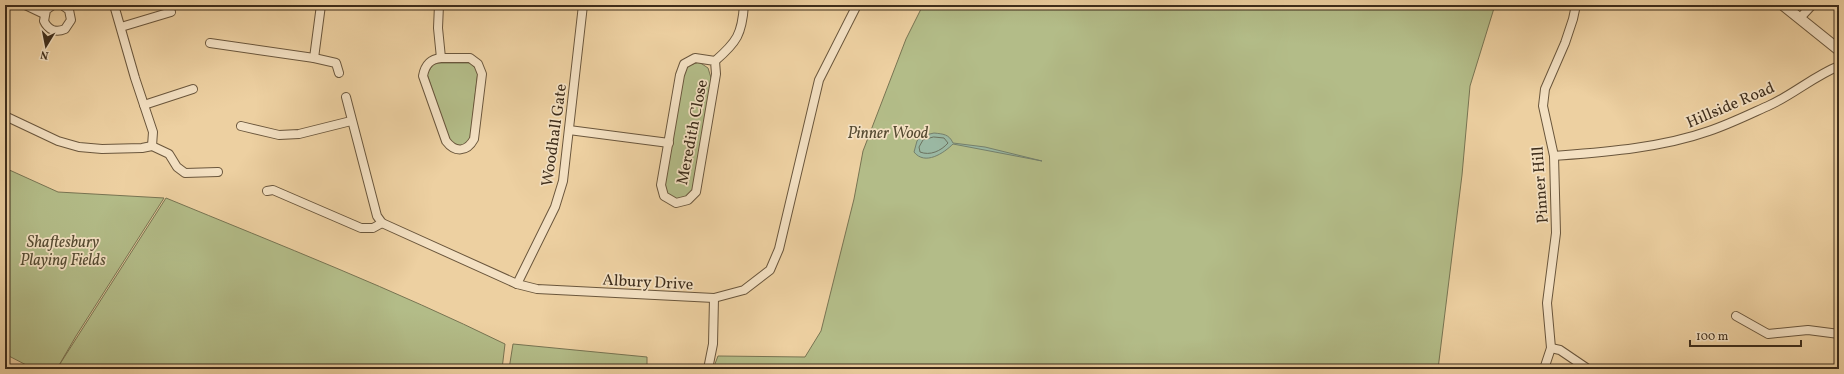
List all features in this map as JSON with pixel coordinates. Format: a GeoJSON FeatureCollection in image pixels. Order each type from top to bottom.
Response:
{"type":"FeatureCollection","features":[{"type":"Feature","properties":{"kind":"street"},"geometry":{"type":"LineString","coordinates":[[25,5],[44,14]]}},
{"type":"Feature","properties":{"kind":"street"},"geometry":{"type":"LineString","coordinates":[[53,5],[46,10],[44,14],[44,21],[50,29],[60,31],[69,25],[71,15],[69,10],[62,5]]}},
{"type":"Feature","properties":{"kind":"street"},"geometry":{"type":"LineString","coordinates":[[114,5],[152,132],[152,146]]}},
{"type":"Feature","properties":{"kind":"street"},"geometry":{"type":"LineString","coordinates":[[314,58],[321,5]]}},
{"type":"Feature","properties":{"kind":"street"},"geometry":{"type":"LineString","coordinates":[[439,5],[438,28],[441,58]]}},
{"type":"Feature","properties":{"kind":"street","name":"Woodhall Gate"},"geometry":{"type":"LineString","coordinates":[[517,284],[555,207],[563,181],[584,5]]}},
{"type":"Feature","properties":{"kind":"street","name":"Meredith Close"},"geometry":{"type":"LineString","coordinates":[[715,61],[716,74],[696,192],[688,200],[676,203],[664,196],[661,185],[680,75],[684,64],[695,58],[715,61],[732,46],[742,26],[744,5]]}},
{"type":"Feature","properties":{"kind":"street","name":"Albury Drive"},"geometry":{"type":"LineString","coordinates":[[382,223],[517,284],[538,289],[714,298],[744,290],[770,270],[779,249],[819,80],[857,5]]}},
{"type":"Feature","properties":{"kind":"street","name":"Pinner Hill"},"geometry":{"type":"LineString","coordinates":[[1544,369],[1551,348],[1547,303],[1556,233],[1554,156],[1543,106],[1545,88],[1565,43],[1576,5]]}},
{"type":"Feature","properties":{"kind":"street"},"geometry":{"type":"LineString","coordinates":[[1783,5],[1839,50]]}},
{"type":"Feature","properties":{"kind":"street"},"geometry":{"type":"LineString","coordinates":[[1800,18],[1812,5]]}},
{"type":"Feature","properties":{"kind":"street"},"geometry":{"type":"LineString","coordinates":[[121,27],[171,12]]}},
{"type":"Feature","properties":{"kind":"street"},"geometry":{"type":"LineString","coordinates":[[210,43],[336,62],[339,73]]}},
{"type":"Feature","properties":{"kind":"street"},"geometry":{"type":"LineString","coordinates":[[441,58],[470,58],[478,64],[482,74],[474,139],[471,145],[465,149],[457,150],[450,147],[446,141],[424,76],[425,66],[433,59],[441,58]]}},
{"type":"Feature","properties":{"kind":"street","name":"Hillside Road"},"geometry":{"type":"LineString","coordinates":[[1554,156],[1614,151],[1687,138],[1710,131],[1773,104],[1828,70],[1839,66]]}},
{"type":"Feature","properties":{"kind":"street"},"geometry":{"type":"LineString","coordinates":[[144,105],[193,89]]}},
{"type":"Feature","properties":{"kind":"street"},"geometry":{"type":"LineString","coordinates":[[267,191],[273,190],[361,228],[372,228],[382,223],[377,216],[351,121],[346,97]]}},
{"type":"Feature","properties":{"kind":"street"},"geometry":{"type":"LineString","coordinates":[[5,116],[58,141],[79,147],[102,149],[142,148],[152,146],[169,154],[177,167],[185,173],[218,172]]}},
{"type":"Feature","properties":{"kind":"street"},"geometry":{"type":"LineString","coordinates":[[241,126],[279,135],[298,134],[351,121]]}},
{"type":"Feature","properties":{"kind":"street","name":"Meredith Close"},"geometry":{"type":"LineString","coordinates":[[569,130],[668,143]]}},
{"type":"Feature","properties":{"kind":"street"},"geometry":{"type":"LineString","coordinates":[[708,369],[713,344],[714,298]]}},
{"type":"Feature","properties":{"kind":"street"},"geometry":{"type":"LineString","coordinates":[[1736,316],[1768,334],[1808,330],[1839,334]]}},
{"type":"Feature","properties":{"kind":"street"},"geometry":{"type":"LineString","coordinates":[[1551,348],[1560,350],[1588,369]]}},
{"type":"Feature","properties":{"kind":"green space","name":"Pinner Wood"},"geometry":{"type":"Polygon","coordinates":[[[923,5],[1495,5],[1470,86],[1462,175],[1438,369],[713,369],[718,356],[805,357],[821,331],[854,199],[863,151],[906,39],[923,5]]]}},
{"type":"Feature","properties":{"kind":"green space"},"geometry":{"type":"Polygon","coordinates":[[[699,62],[708,68],[712,81],[693,190],[687,198],[677,200],[668,195],[664,186],[684,71],[690,65],[699,62]]]}},
{"type":"Feature","properties":{"kind":"green space"},"geometry":{"type":"Polygon","coordinates":[[[434,63],[470,63],[478,71],[470,140],[462,147],[450,142],[427,74],[434,63]]]}},
{"type":"Feature","properties":{"kind":"green space","name":"Shaftesbury Playing Fields"},"geometry":{"type":"Polygon","coordinates":[[[5,168],[58,192],[164,198],[76,336],[58,367],[166,198],[379,286],[505,344],[502,369],[34,369],[5,354],[5,168]]]}},
{"type":"Feature","properties":{"kind":"green space"},"geometry":{"type":"Polygon","coordinates":[[[513,344],[647,357],[647,369],[509,369],[513,344]]]}},
{"type":"Feature","properties":{"kind":"water"},"geometry":{"type":"Polygon","coordinates":[[[934,133],[948,136],[953,143],[985,147],[1042,161],[953,144],[945,151],[934,157],[923,158],[918,156],[914,152],[917,141],[921,136],[934,133]]]}}]}
